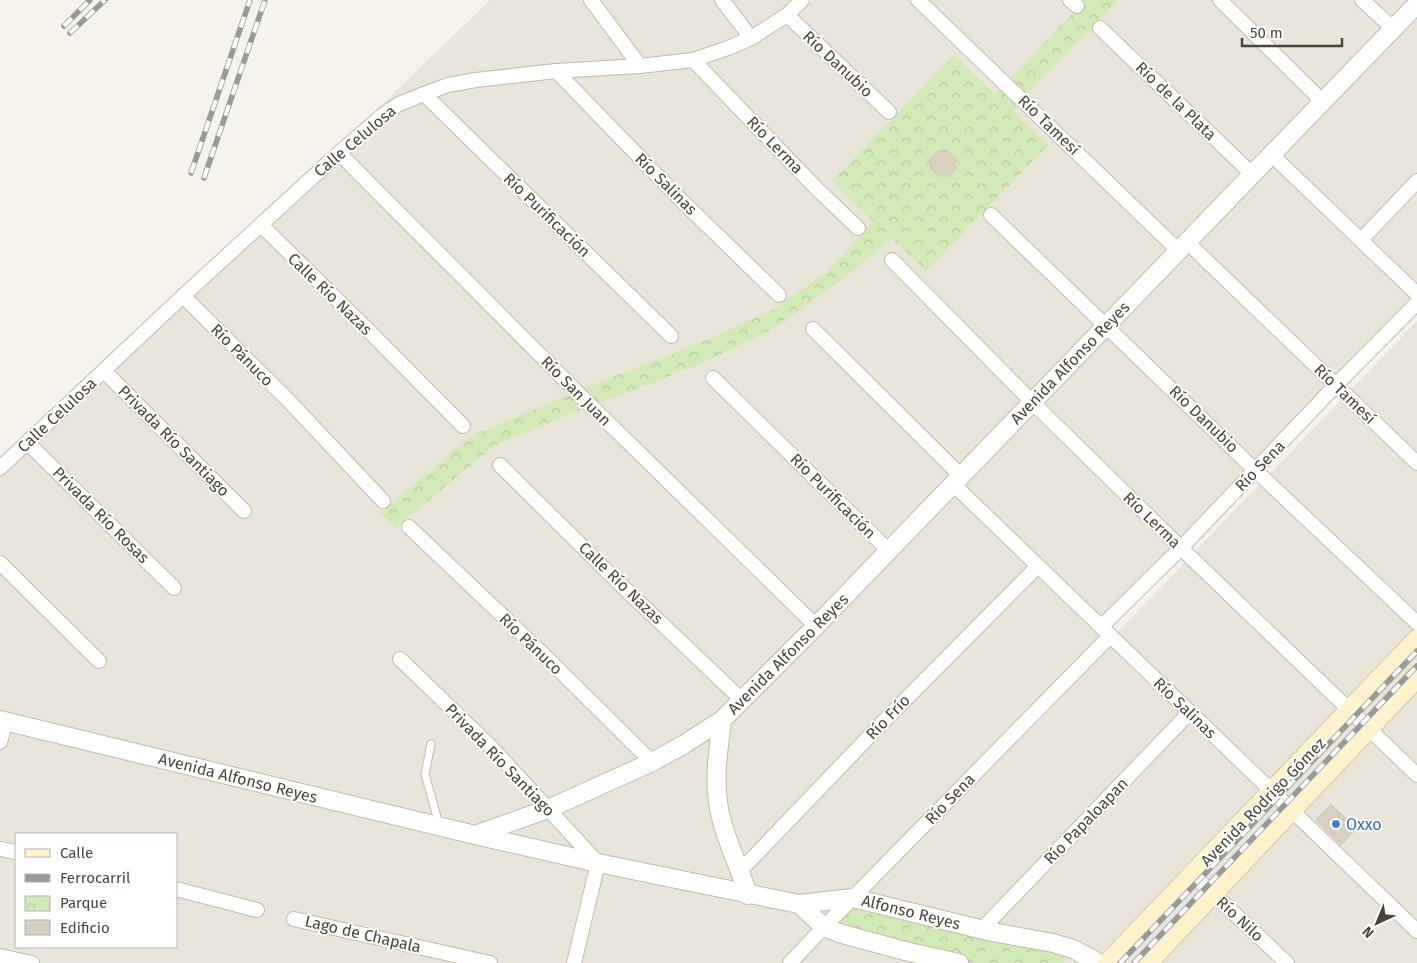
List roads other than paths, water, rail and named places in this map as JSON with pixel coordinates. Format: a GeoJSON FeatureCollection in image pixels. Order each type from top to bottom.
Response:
{"type":"FeatureCollection","features":[{"type":"Feature","properties":{"kind":"main road","name":"Avenida Rodrigo Gómez"},"geometry":{"type":"LineString","coordinates":[[1108,963],[1417,640]]}},
{"type":"Feature","properties":{"kind":"main road","name":"Avenida Rodrigo Gómez"},"geometry":{"type":"LineString","coordinates":[[1147,963],[1417,677]]}},
{"type":"Feature","properties":{"kind":"street"},"geometry":{"type":"LineString","coordinates":[[591,0],[640,66]]}},
{"type":"Feature","properties":{"kind":"street"},"geometry":{"type":"LineString","coordinates":[[722,0],[751,38]]}},
{"type":"Feature","properties":{"kind":"street","name":"Calle Celulosa"},"geometry":{"type":"LineString","coordinates":[[0,468],[339,153],[384,114],[399,104],[448,85],[476,80],[556,71],[640,66],[693,60],[751,38],[787,15],[802,0]]}},
{"type":"Feature","properties":{"kind":"street","name":"Río Tamesí"},"geometry":{"type":"LineString","coordinates":[[918,0],[1336,385],[1417,463]]}},
{"type":"Feature","properties":{"kind":"street"},"geometry":{"type":"LineString","coordinates":[[1220,0],[1323,102]]}},
{"type":"Feature","properties":{"kind":"street"},"geometry":{"type":"LineString","coordinates":[[1362,0],[1394,29]]}},
{"type":"Feature","properties":{"kind":"street","name":"Avenida Alfonso Reyes"},"geometry":{"type":"LineString","coordinates":[[475,835],[548,808],[652,762],[722,720],[889,552],[1417,4]]}},
{"type":"Feature","properties":{"kind":"street","name":"Río Danubio"},"geometry":{"type":"LineString","coordinates":[[787,15],[889,112]]}},
{"type":"Feature","properties":{"kind":"street","name":"Río de la Plata"},"geometry":{"type":"LineString","coordinates":[[1100,28],[1253,175]]}},
{"type":"Feature","properties":{"kind":"street","name":"Río Lerma"},"geometry":{"type":"LineString","coordinates":[[693,60],[816,188],[858,228]]}},
{"type":"Feature","properties":{"kind":"street","name":"Río Salinas"},"geometry":{"type":"LineString","coordinates":[[556,71],[682,201],[779,295]]}},
{"type":"Feature","properties":{"kind":"street","name":"Río Purificación"},"geometry":{"type":"LineString","coordinates":[[424,94],[671,336]]}},
{"type":"Feature","properties":{"kind":"street","name":"Río San Juan"},"geometry":{"type":"LineString","coordinates":[[339,153],[583,398],[816,626]]}},
{"type":"Feature","properties":{"kind":"street"},"geometry":{"type":"LineString","coordinates":[[1272,155],[1417,294]]}},
{"type":"Feature","properties":{"kind":"street"},"geometry":{"type":"LineString","coordinates":[[1361,240],[1417,181]]}},
{"type":"Feature","properties":{"kind":"street","name":"Río Danubio"},"geometry":{"type":"LineString","coordinates":[[992,214],[1417,623]]}},
{"type":"Feature","properties":{"kind":"street","name":"Calle Río Nazas"},"geometry":{"type":"LineString","coordinates":[[261,225],[463,426]]}},
{"type":"Feature","properties":{"kind":"street","name":"Río Lerma"},"geometry":{"type":"LineString","coordinates":[[892,260],[1033,403],[1181,548],[1417,774]]}},
{"type":"Feature","properties":{"kind":"street","name":"Río Pánuco"},"geometry":{"type":"LineString","coordinates":[[183,296],[288,400],[383,501]]}},
{"type":"Feature","properties":{"kind":"street","name":"Río Sena"},"geometry":{"type":"LineString","coordinates":[[790,963],[1106,631],[1181,548],[1417,303]]}},
{"type":"Feature","properties":{"kind":"street","name":"Río Salinas"},"geometry":{"type":"LineString","coordinates":[[813,329],[1038,566],[1417,931]]}},
{"type":"Feature","properties":{"kind":"street","name":"Privada Río Santiago"},"geometry":{"type":"LineString","coordinates":[[104,371],[244,511]]}},
{"type":"Feature","properties":{"kind":"street","name":"Río Purificación"},"geometry":{"type":"LineString","coordinates":[[712,378],[889,552]]}},
{"type":"Feature","properties":{"kind":"street","name":"Privada Río Rosas"},"geometry":{"type":"LineString","coordinates":[[28,443],[174,588]]}},
{"type":"Feature","properties":{"kind":"street","name":"Calle Río Nazas"},"geometry":{"type":"LineString","coordinates":[[500,465],[621,585],[742,700]]}},
{"type":"Feature","properties":{"kind":"street","name":"Río Pánuco"},"geometry":{"type":"LineString","coordinates":[[410,527],[652,762]]}},
{"type":"Feature","properties":{"kind":"street"},"geometry":{"type":"LineString","coordinates":[[0,562],[99,661]]}},
{"type":"Feature","properties":{"kind":"street","name":"Río Frío"},"geometry":{"type":"LineString","coordinates":[[740,871],[884,721],[1038,566]]}},
{"type":"Feature","properties":{"kind":"street","name":"Privada Río Santiago"},"geometry":{"type":"LineString","coordinates":[[400,659],[490,746],[598,863]]}},
{"type":"Feature","properties":{"kind":"street","name":"Río Papaloapan"},"geometry":{"type":"LineString","coordinates":[[982,929],[1190,712]]}},
{"type":"Feature","properties":{"kind":"street","name":"Avenida Alfonso Reyes"},"geometry":{"type":"LineString","coordinates":[[722,720],[717,756],[718,802],[727,836],[748,895]]}},
{"type":"Feature","properties":{"kind":"street"},"geometry":{"type":"LineString","coordinates":[[0,742],[3,721]]}},
{"type":"Feature","properties":{"kind":"street","name":"Avenida Alfonso Reyes"},"geometry":{"type":"LineString","coordinates":[[3,721],[440,827],[598,863],[799,904]]}},
{"type":"Feature","properties":{"kind":"street"},"geometry":{"type":"LineString","coordinates":[[0,849],[15,852]]}},
{"type":"Feature","properties":{"kind":"street"},"geometry":{"type":"LineString","coordinates":[[574,963],[598,863]]}},
{"type":"Feature","properties":{"kind":"street","name":"Río Nilo"},"geometry":{"type":"LineString","coordinates":[[1193,875],[1287,963]]}},
{"type":"Feature","properties":{"kind":"street"},"geometry":{"type":"LineString","coordinates":[[178,890],[257,910]]}},
{"type":"Feature","properties":{"kind":"street","name":"Alfonso Reyes"},"geometry":{"type":"LineString","coordinates":[[799,904],[853,898],[982,929],[1053,943],[1074,949],[1099,963]]}},
{"type":"Feature","properties":{"kind":"street"},"geometry":{"type":"LineString","coordinates":[[799,904],[824,927],[852,937],[954,963]]}},
{"type":"Feature","properties":{"kind":"street","name":"Lago de Chapala"},"geometry":{"type":"LineString","coordinates":[[294,919],[490,963]]}},
{"type":"Feature","properties":{"kind":"street"},"geometry":{"type":"LineString","coordinates":[[0,956],[32,963]]}},
{"type":"Feature","properties":{"kind":"lane"},"geometry":{"type":"LineString","coordinates":[[431,744],[425,774],[440,827]]}},
{"type":"Feature","properties":{"kind":"railway"},"geometry":{"type":"LineString","coordinates":[[64,26],[90,0]]}},
{"type":"Feature","properties":{"kind":"railway"},"geometry":{"type":"LineString","coordinates":[[70,33],[105,0]]}},
{"type":"Feature","properties":{"kind":"railway"},"geometry":{"type":"LineString","coordinates":[[191,173],[250,0]]}},
{"type":"Feature","properties":{"kind":"railway"},"geometry":{"type":"LineString","coordinates":[[204,178],[265,0]]}},
{"type":"Feature","properties":{"kind":"railway"},"geometry":{"type":"LineString","coordinates":[[1120,963],[1417,651]]}},
{"type":"Feature","properties":{"kind":"railway"},"geometry":{"type":"LineString","coordinates":[[1134,963],[1417,666]]}},
{"type":"Feature","properties":{"kind":"place","name":"Oxxo"},"geometry":{"type":"Point","coordinates":[1336,824]}}]}
